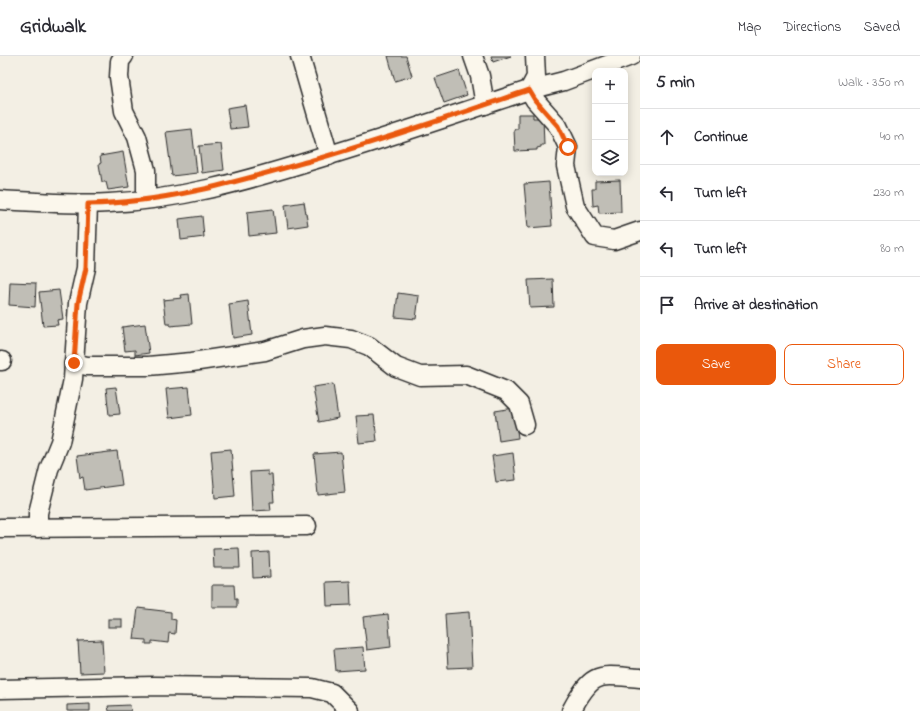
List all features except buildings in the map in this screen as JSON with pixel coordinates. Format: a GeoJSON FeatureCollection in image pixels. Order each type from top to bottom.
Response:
{"type":"FeatureCollection","features":[{"type":"Feature","properties":{"kind":"street"},"geometry":{"type":"LineString","coordinates":[[124,56],[120,61],[119,77],[124,111],[137,137],[146,170],[146,199]]}},
{"type":"Feature","properties":{"kind":"street"},"geometry":{"type":"LineString","coordinates":[[300,56],[329,156]]}},
{"type":"Feature","properties":{"kind":"street"},"geometry":{"type":"LineString","coordinates":[[473,56],[480,76],[485,105]]}},
{"type":"Feature","properties":{"kind":"street"},"geometry":{"type":"LineString","coordinates":[[529,90],[536,78],[535,56]]}},
{"type":"Feature","properties":{"kind":"street"},"geometry":{"type":"LineString","coordinates":[[0,200],[88,204],[110,203],[205,190],[329,156],[411,131],[529,90],[564,81],[631,56]]}},
{"type":"Feature","properties":{"kind":"street"},"geometry":{"type":"LineString","coordinates":[[529,90],[535,100],[558,126],[568,147],[566,166],[575,206],[596,237],[614,240],[640,232]]}},
{"type":"Feature","properties":{"kind":"street"},"geometry":{"type":"LineString","coordinates":[[38,528],[38,513],[49,469],[60,442],[68,411],[74,363],[78,303],[86,268],[88,204]]}},
{"type":"Feature","properties":{"kind":"street"},"geometry":{"type":"LineString","coordinates":[[74,363],[87,366],[148,366],[192,362],[265,351],[303,338],[325,336],[351,339],[368,346],[396,367],[420,376],[466,375],[506,391],[519,404],[525,425]]}},
{"type":"Feature","properties":{"kind":"street"},"geometry":{"type":"LineString","coordinates":[[0,528],[307,526]]}},
{"type":"Feature","properties":{"kind":"street"},"geometry":{"type":"LineString","coordinates":[[571,711],[578,698],[593,678],[602,676],[640,678]]}},
{"type":"Feature","properties":{"kind":"street"},"geometry":{"type":"LineString","coordinates":[[0,689],[154,686],[312,688],[332,693],[350,711]]}},
{"type":"Feature","properties":{"kind":"route"},"geometry":{"type":"LineString","coordinates":[[74,363],[78,303],[86,268],[88,204],[146,199],[205,190],[272,173],[346,151],[386,137],[411,131],[529,90],[535,100],[558,126],[568,147]]}}]}
